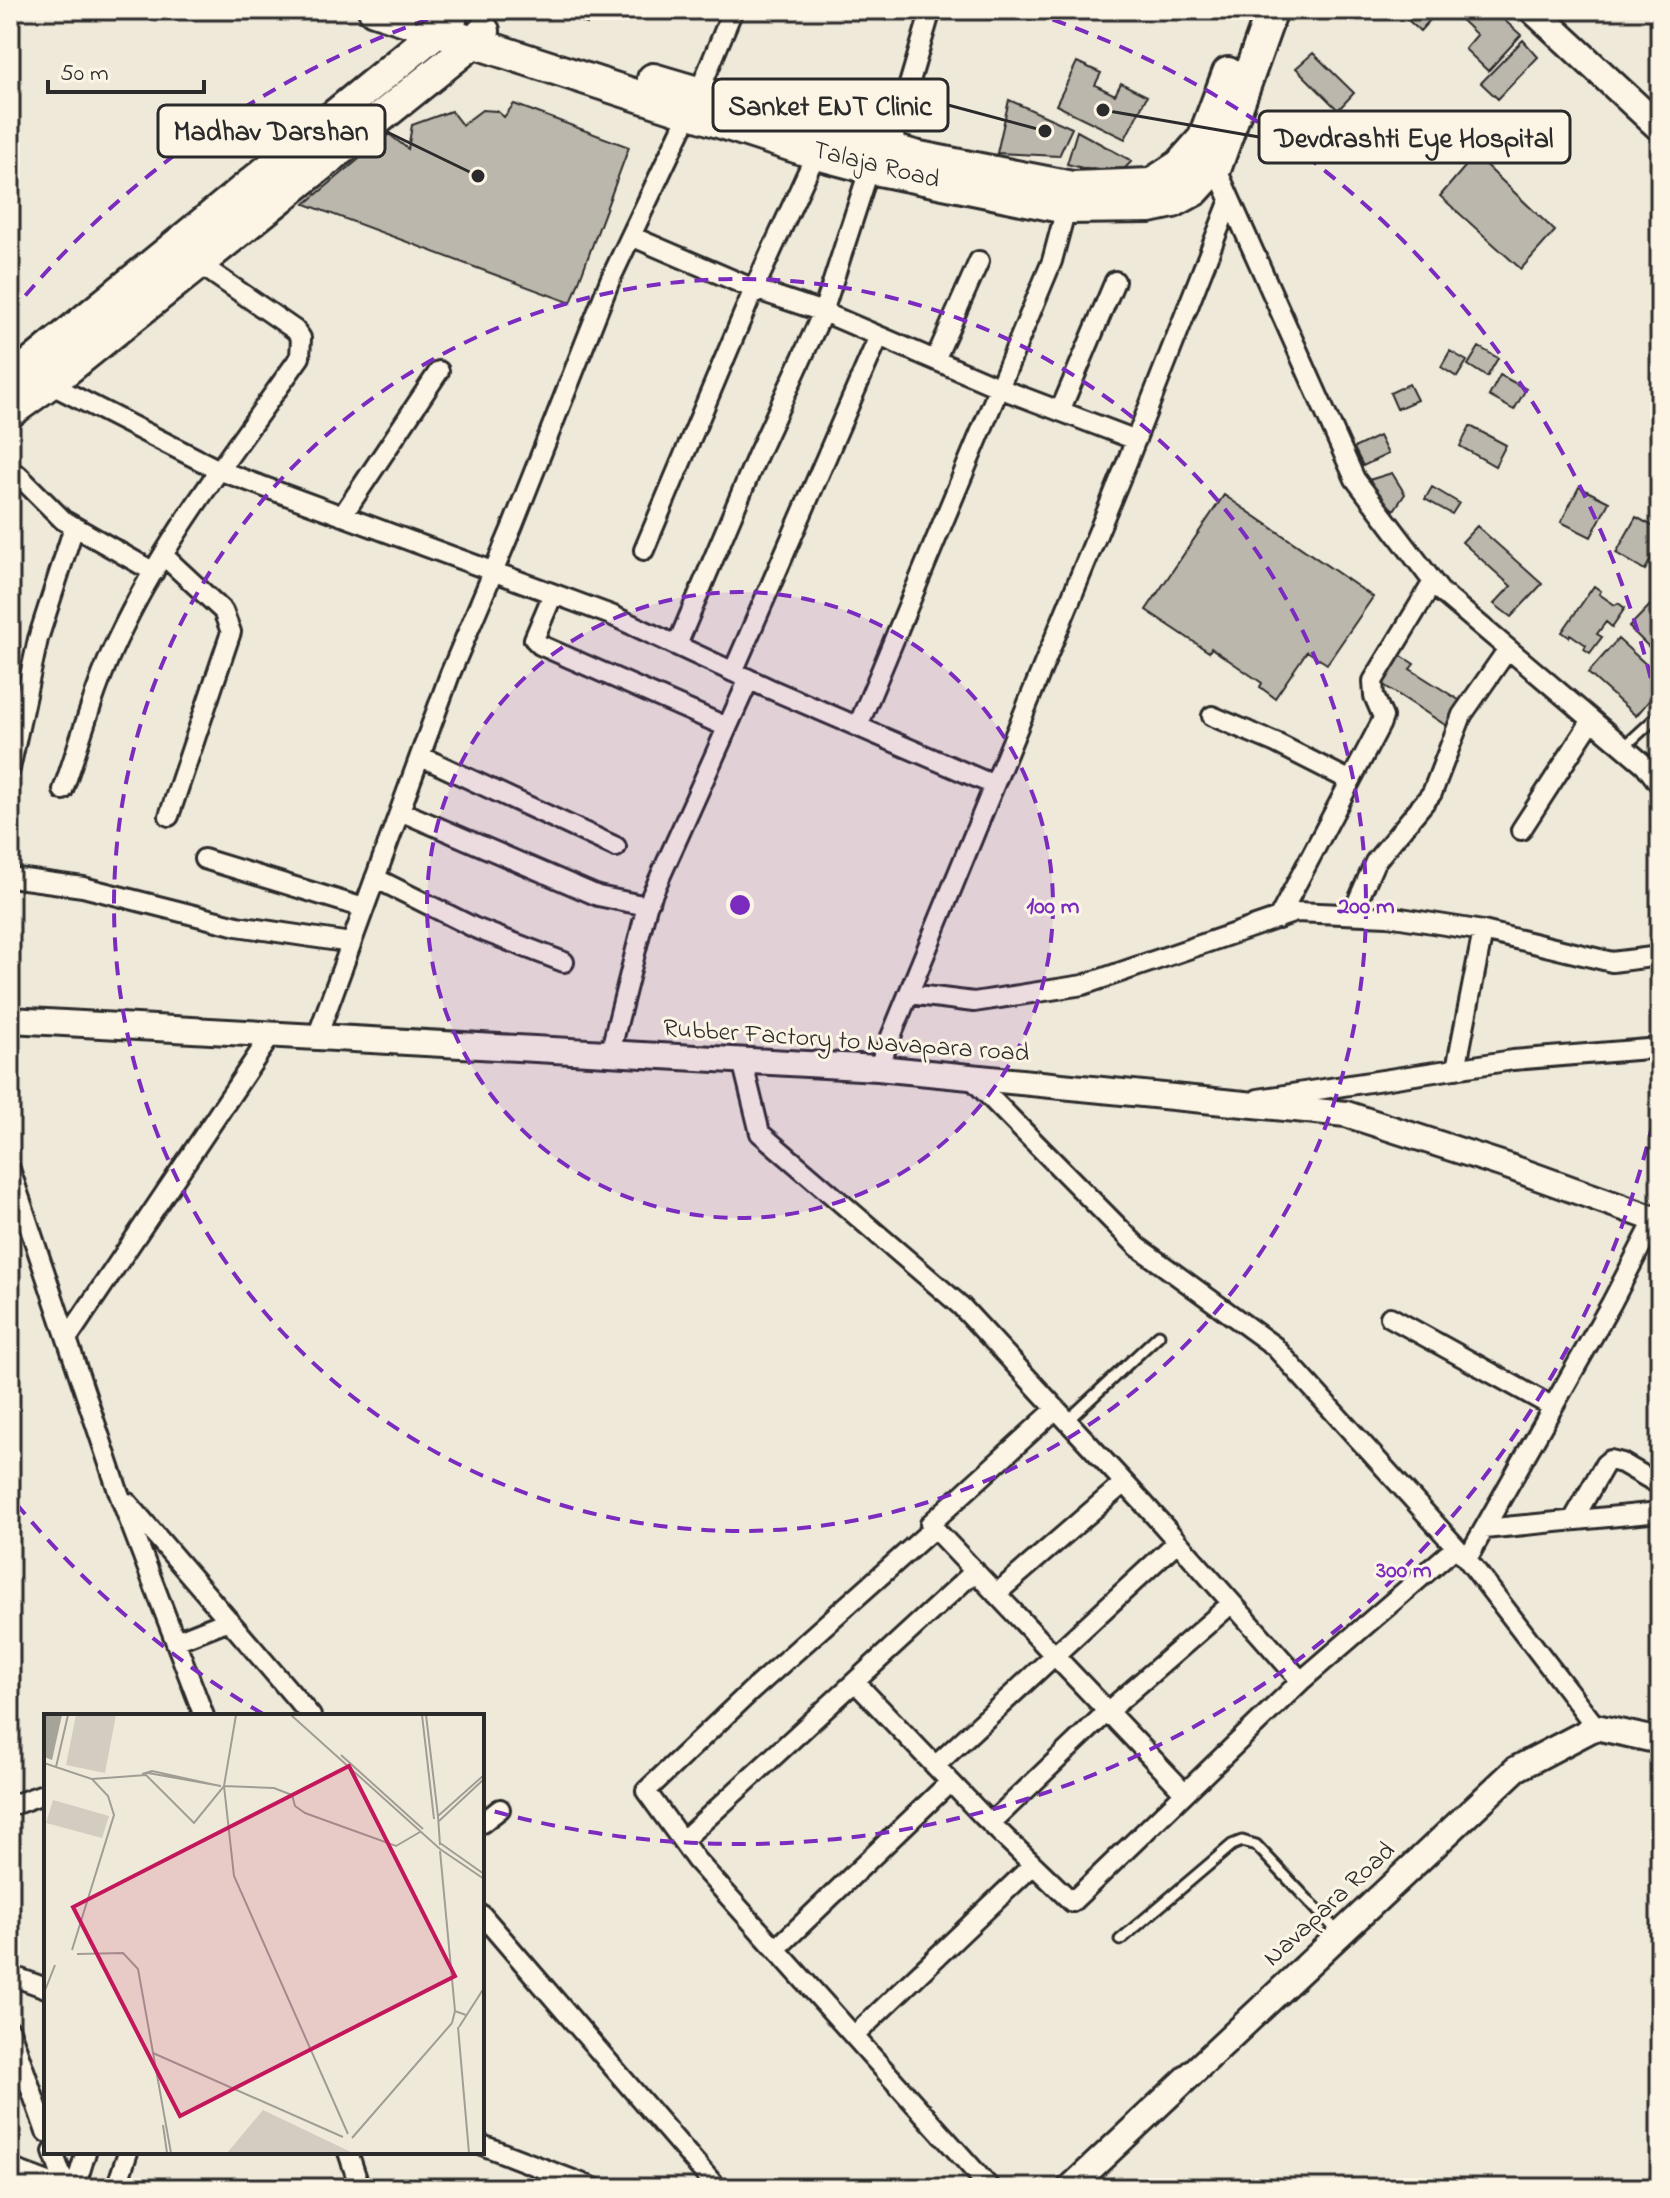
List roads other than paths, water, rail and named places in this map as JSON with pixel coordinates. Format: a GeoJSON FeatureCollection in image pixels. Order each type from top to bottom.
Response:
{"type":"FeatureCollection","features":[{"type":"Feature","properties":{"kind":"main road","name":"Talaja Road"},"geometry":{"type":"LineString","coordinates":[[374,10],[439,20],[480,36],[822,142],[1069,197],[1150,207],[1166,190],[1195,190],[1216,167],[1272,10]]}},
{"type":"Feature","properties":{"kind":"main road"},"geometry":{"type":"LineString","coordinates":[[1166,190],[1180,165],[1203,139],[1252,10]]}},
{"type":"Feature","properties":{"kind":"main road"},"geometry":{"type":"LineString","coordinates":[[1533,10],[1660,128]]}},
{"type":"Feature","properties":{"kind":"main road"},"geometry":{"type":"LineString","coordinates":[[10,412],[28,378],[439,20]]}},
{"type":"Feature","properties":{"kind":"main road"},"geometry":{"type":"LineString","coordinates":[[28,378],[198,263],[480,36]]}},
{"type":"Feature","properties":{"kind":"street"},"geometry":{"type":"LineString","coordinates":[[317,1037],[450,674],[610,280],[694,102],[733,10]]}},
{"type":"Feature","properties":{"kind":"street"},"geometry":{"type":"LineString","coordinates":[[677,645],[757,456],[823,312],[931,10]]}},
{"type":"Feature","properties":{"kind":"street"},"geometry":{"type":"LineString","coordinates":[[1203,139],[1355,479],[1440,591],[1645,765],[1660,785]]}},
{"type":"Feature","properties":{"kind":"street"},"geometry":{"type":"LineString","coordinates":[[644,550],[754,289],[822,142]]}},
{"type":"Feature","properties":{"kind":"street"},"geometry":{"type":"LineString","coordinates":[[858,726],[1052,261],[1069,197]]}},
{"type":"Feature","properties":{"kind":"street"},"geometry":{"type":"LineString","coordinates":[[878,1068],[1136,440],[1230,200]]}},
{"type":"Feature","properties":{"kind":"street"},"geometry":{"type":"LineString","coordinates":[[631,236],[754,289],[823,312],[998,387],[1136,440]]}},
{"type":"Feature","properties":{"kind":"street"},"geometry":{"type":"LineString","coordinates":[[935,360],[979,261]]}},
{"type":"Feature","properties":{"kind":"street"},"geometry":{"type":"LineString","coordinates":[[63,790],[115,643],[159,564],[300,357],[302,346],[295,330],[198,263]]}},
{"type":"Feature","properties":{"kind":"street"},"geometry":{"type":"LineString","coordinates":[[1060,411],[1115,281]]}},
{"type":"Feature","properties":{"kind":"street"},"geometry":{"type":"LineString","coordinates":[[610,1053],[647,906],[727,727],[741,675],[879,336]]}},
{"type":"Feature","properties":{"kind":"street"},"geometry":{"type":"LineString","coordinates":[[342,516],[439,371]]}},
{"type":"Feature","properties":{"kind":"street"},"geometry":{"type":"LineString","coordinates":[[28,378],[221,471],[611,615],[994,785]]}},
{"type":"Feature","properties":{"kind":"street"},"geometry":{"type":"LineString","coordinates":[[18,475],[63,520],[159,564],[223,611],[231,632],[169,816]]}},
{"type":"Feature","properties":{"kind":"street"},"geometry":{"type":"LineString","coordinates":[[10,769],[38,639],[74,527]]}},
{"type":"Feature","properties":{"kind":"street"},"geometry":{"type":"LineString","coordinates":[[1278,919],[1383,717],[1374,696],[1373,681],[1433,582]]}},
{"type":"Feature","properties":{"kind":"street"},"geometry":{"type":"LineString","coordinates":[[553,594],[534,639],[540,645],[727,727]]}},
{"type":"Feature","properties":{"kind":"street"},"geometry":{"type":"LineString","coordinates":[[1352,914],[1375,862],[1432,793],[1462,715],[1508,649]]}},
{"type":"Feature","properties":{"kind":"street"},"geometry":{"type":"LineString","coordinates":[[1212,716],[1276,743],[1349,780]]}},
{"type":"Feature","properties":{"kind":"street"},"geometry":{"type":"LineString","coordinates":[[1521,830],[1592,720]]}},
{"type":"Feature","properties":{"kind":"street"},"geometry":{"type":"LineString","coordinates":[[420,756],[616,847]]}},
{"type":"Feature","properties":{"kind":"street"},"geometry":{"type":"LineString","coordinates":[[400,811],[598,896],[647,906]]}},
{"type":"Feature","properties":{"kind":"street"},"geometry":{"type":"LineString","coordinates":[[204,859],[364,908]]}},
{"type":"Feature","properties":{"kind":"street"},"geometry":{"type":"LineString","coordinates":[[10,877],[83,887],[237,926],[351,943]]}},
{"type":"Feature","properties":{"kind":"street"},"geometry":{"type":"LineString","coordinates":[[375,878],[475,928],[564,962]]}},
{"type":"Feature","properties":{"kind":"street"},"geometry":{"type":"LineString","coordinates":[[909,994],[974,1002],[1083,985],[1296,912],[1388,916],[1483,931],[1612,962],[1660,956]]}},
{"type":"Feature","properties":{"kind":"street"},"geometry":{"type":"LineString","coordinates":[[1456,1069],[1483,931]]}},
{"type":"Feature","properties":{"kind":"street","name":"Rubber Factory to Navapara road"},"geometry":{"type":"LineString","coordinates":[[10,1020],[878,1068],[1346,1114],[1507,1166],[1658,1220]]}},
{"type":"Feature","properties":{"kind":"street"},"geometry":{"type":"LineString","coordinates":[[67,1339],[272,1034]]}},
{"type":"Feature","properties":{"kind":"street"},"geometry":{"type":"LineString","coordinates":[[1234,1103],[1513,1060],[1660,1048]]}},
{"type":"Feature","properties":{"kind":"street"},"geometry":{"type":"LineString","coordinates":[[742,1060],[760,1133],[961,1306],[1301,1681]]}},
{"type":"Feature","properties":{"kind":"street"},"geometry":{"type":"LineString","coordinates":[[970,1077],[1138,1247],[1274,1346],[1462,1553],[1596,1727],[1660,1741]]}},
{"type":"Feature","properties":{"kind":"street"},"geometry":{"type":"LineString","coordinates":[[10,1169],[118,1491],[203,1714]]}},
{"type":"Feature","properties":{"kind":"street"},"geometry":{"type":"LineString","coordinates":[[855,1682],[950,1782],[1072,1902],[1301,1681],[1462,1553],[1484,1529],[1658,1220]]}},
{"type":"Feature","properties":{"kind":"street"},"geometry":{"type":"LineString","coordinates":[[1390,1317],[1553,1407]]}},
{"type":"Feature","properties":{"kind":"street"},"geometry":{"type":"LineString","coordinates":[[1061,1415],[930,1524],[1185,1793]]}},
{"type":"Feature","properties":{"kind":"street"},"geometry":{"type":"LineString","coordinates":[[1573,1520],[1610,1460],[1622,1463],[1660,1485]]}},
{"type":"Feature","properties":{"kind":"street"},"geometry":{"type":"LineString","coordinates":[[996,1594],[1124,1483]]}},
{"type":"Feature","properties":{"kind":"street"},"geometry":{"type":"LineString","coordinates":[[118,1491],[309,1714]]}},
{"type":"Feature","properties":{"kind":"street"},"geometry":{"type":"LineString","coordinates":[[1484,1529],[1660,1512]]}},
{"type":"Feature","properties":{"kind":"street"},"geometry":{"type":"LineString","coordinates":[[934,1528],[750,1692],[646,1791],[682,1841],[990,2188]]}},
{"type":"Feature","properties":{"kind":"street"},"geometry":{"type":"LineString","coordinates":[[935,1766],[1177,1542]]}},
{"type":"Feature","properties":{"kind":"street"},"geometry":{"type":"LineString","coordinates":[[682,1841],[975,1571]]}},
{"type":"Feature","properties":{"kind":"street"},"geometry":{"type":"LineString","coordinates":[[991,1823],[1107,1712],[1232,1603]]}},
{"type":"Feature","properties":{"kind":"street"},"geometry":{"type":"LineString","coordinates":[[176,1641],[229,1620]]}},
{"type":"Feature","properties":{"kind":"street","name":"Navapara Road"},"geometry":{"type":"LineString","coordinates":[[1070,2188],[1516,1769],[1596,1727]]}},
{"type":"Feature","properties":{"kind":"street"},"geometry":{"type":"LineString","coordinates":[[776,1949],[950,1782]]}},
{"type":"Feature","properties":{"kind":"street"},"geometry":{"type":"LineString","coordinates":[[10,1806],[44,1794]]}},
{"type":"Feature","properties":{"kind":"street"},"geometry":{"type":"LineString","coordinates":[[484,1821],[500,1809]]}},
{"type":"Feature","properties":{"kind":"street"},"geometry":{"type":"LineString","coordinates":[[854,2036],[1033,1865]]}},
{"type":"Feature","properties":{"kind":"street"},"geometry":{"type":"LineString","coordinates":[[484,1917],[717,2188]]}},
{"type":"Feature","properties":{"kind":"street"},"geometry":{"type":"LineString","coordinates":[[10,1975],[44,1987]]}},
{"type":"Feature","properties":{"kind":"street"},"geometry":{"type":"LineString","coordinates":[[10,2030],[44,2126]]}},
{"type":"Feature","properties":{"kind":"street"},"geometry":{"type":"LineString","coordinates":[[484,2146],[594,2188]]}},
{"type":"Feature","properties":{"kind":"street"},"geometry":{"type":"LineString","coordinates":[[54,2154],[66,2188]]}},
{"type":"Feature","properties":{"kind":"street"},"geometry":{"type":"LineString","coordinates":[[75,2188],[85,2154]]}},
{"type":"Feature","properties":{"kind":"street"},"geometry":{"type":"LineString","coordinates":[[116,2188],[127,2154]]}},
{"type":"Feature","properties":{"kind":"street"},"geometry":{"type":"LineString","coordinates":[[349,2154],[360,2188]]}},
{"type":"Feature","properties":{"kind":"street"},"geometry":{"type":"LineString","coordinates":[[10,2171],[56,2188]]}},
{"type":"Feature","properties":{"kind":"lane"},"geometry":{"type":"LineString","coordinates":[[1624,747],[1660,714]]}},
{"type":"Feature","properties":{"kind":"lane"},"geometry":{"type":"LineString","coordinates":[[1061,1415],[1159,1335]]}},
{"type":"Feature","properties":{"kind":"lane"},"geometry":{"type":"LineString","coordinates":[[1120,1940],[1232,1845],[1242,1841],[1256,1845],[1340,1934]]}},
{"type":"Feature","properties":{"kind":"place","name":"Devdrashti Eye Hospital"},"geometry":{"type":"Point","coordinates":[1103,110]}},
{"type":"Feature","properties":{"kind":"place","name":"Sanket ENT Clinic"},"geometry":{"type":"Point","coordinates":[1045,131]}},
{"type":"Feature","properties":{"kind":"place","name":"Madhav Darshan"},"geometry":{"type":"Point","coordinates":[478,176]}}]}
